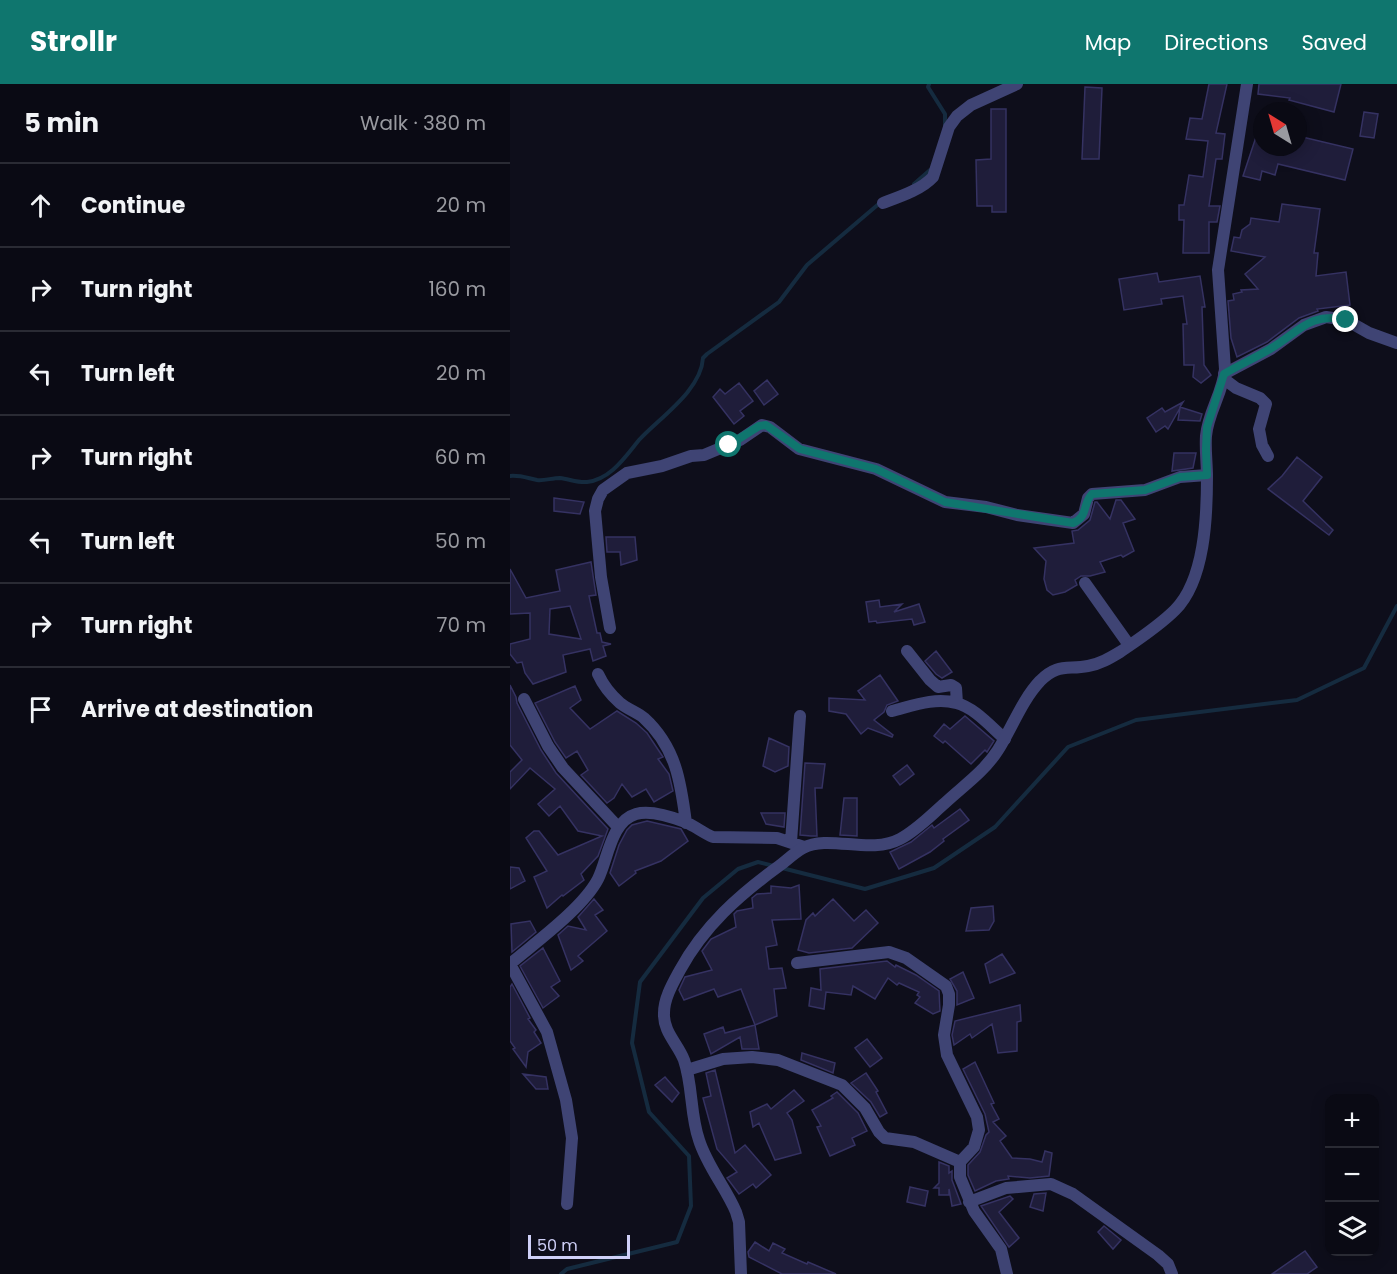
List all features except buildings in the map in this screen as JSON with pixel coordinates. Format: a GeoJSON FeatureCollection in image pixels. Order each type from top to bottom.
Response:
{"type":"FeatureCollection","features":[{"type":"Feature","properties":{"kind":"street"},"geometry":{"type":"LineString","coordinates":[[883,203],[902,196],[931,180],[936,174],[949,127],[963,111],[1017,84]]}},
{"type":"Feature","properties":{"kind":"street"},"geometry":{"type":"LineString","coordinates":[[741,1274],[739,1222],[733,1205],[698,1138],[687,1070],[680,1051],[666,1029],[665,1005],[674,980],[703,934],[739,896],[797,848],[826,844],[873,846],[899,840],[926,821],[991,760],[1035,686],[1049,673],[1059,668],[1087,666],[1106,660],[1150,631],[1177,608],[1194,578],[1204,535],[1207,427],[1224,376],[1218,270],[1247,84]]}},
{"type":"Feature","properties":{"kind":"street"},"geometry":{"type":"LineString","coordinates":[[1224,376],[1271,349],[1304,325],[1326,317],[1346,320],[1368,333],[1397,343]]}},
{"type":"Feature","properties":{"kind":"street"},"geometry":{"type":"LineString","coordinates":[[1224,376],[1245,393],[1260,398],[1266,404],[1259,429],[1262,445],[1268,456]]}},
{"type":"Feature","properties":{"kind":"street"},"geometry":{"type":"LineString","coordinates":[[610,628],[601,577],[595,512],[603,490],[627,473],[662,466],[691,456],[704,455],[740,440],[762,425],[770,427],[800,449],[876,469],[945,502],[986,507],[1017,515],[1067,523],[1075,522],[1083,516],[1088,498],[1092,494],[1145,490],[1180,477],[1207,475]]}},
{"type":"Feature","properties":{"kind":"street"},"geometry":{"type":"LineString","coordinates":[[1085,584],[1129,645]]}},
{"type":"Feature","properties":{"kind":"street"},"geometry":{"type":"LineString","coordinates":[[907,651],[938,687],[951,685],[956,688],[957,703]]}},
{"type":"Feature","properties":{"kind":"street"},"geometry":{"type":"LineString","coordinates":[[598,674],[603,684],[621,703],[643,717],[673,759],[678,771],[686,823]]}},
{"type":"Feature","properties":{"kind":"street"},"geometry":{"type":"LineString","coordinates":[[524,699],[548,746],[563,768],[618,827]]}},
{"type":"Feature","properties":{"kind":"street"},"geometry":{"type":"LineString","coordinates":[[892,711],[933,701],[957,703],[969,709],[1005,739]]}},
{"type":"Feature","properties":{"kind":"street"},"geometry":{"type":"LineString","coordinates":[[797,848],[800,716]]}},
{"type":"Feature","properties":{"kind":"street"},"geometry":{"type":"LineString","coordinates":[[567,1204],[572,1138],[566,1100],[547,1032],[510,964],[588,894],[598,880],[618,827],[637,813],[650,813],[686,823],[713,837],[777,838],[797,848]]}},
{"type":"Feature","properties":{"kind":"street"},"geometry":{"type":"LineString","coordinates":[[796,963],[889,952],[906,958],[946,986],[949,994],[944,1035],[947,1055],[978,1124],[978,1136],[974,1147],[960,1162],[960,1177],[969,1202],[1001,1249],[1007,1274]]}},
{"type":"Feature","properties":{"kind":"street"},"geometry":{"type":"LineString","coordinates":[[687,1070],[723,1059],[752,1057],[778,1060],[842,1085],[865,1108],[885,1138],[914,1142],[960,1162]]}},
{"type":"Feature","properties":{"kind":"street"},"geometry":{"type":"LineString","coordinates":[[969,1202],[1006,1188],[1051,1184],[1073,1194],[1158,1255],[1168,1264],[1172,1274]]}},
{"type":"Feature","properties":{"kind":"waterway"},"geometry":{"type":"LineString","coordinates":[[929,84],[928,87],[945,114],[945,126]]}},
{"type":"Feature","properties":{"kind":"waterway"},"geometry":{"type":"LineString","coordinates":[[914,184],[930,170]]}},
{"type":"Feature","properties":{"kind":"waterway"},"geometry":{"type":"LineString","coordinates":[[510,476],[540,480],[560,478],[584,482],[596,480],[610,472],[687,393],[695,382],[703,358],[707,354],[779,302],[807,265],[881,202]]}},
{"type":"Feature","properties":{"kind":"waterway"},"geometry":{"type":"LineString","coordinates":[[782,868],[865,889],[934,868],[995,827],[1068,747],[1136,720],[1297,700],[1364,668],[1397,606]]}},
{"type":"Feature","properties":{"kind":"waterway"},"geometry":{"type":"LineString","coordinates":[[561,1274],[567,1269],[677,1242],[691,1206],[689,1156],[649,1112],[632,1043],[640,982],[703,898],[738,869],[758,862],[774,866]]}},
{"type":"Feature","properties":{"kind":"route"},"geometry":{"type":"LineString","coordinates":[[729,445],[759,426],[766,425],[800,449],[876,469],[945,502],[1073,523],[1084,514],[1088,498],[1092,494],[1145,490],[1180,477],[1207,475],[1207,427],[1223,384],[1224,374],[1271,349],[1304,325],[1317,319],[1334,317],[1346,320]]}}]}
